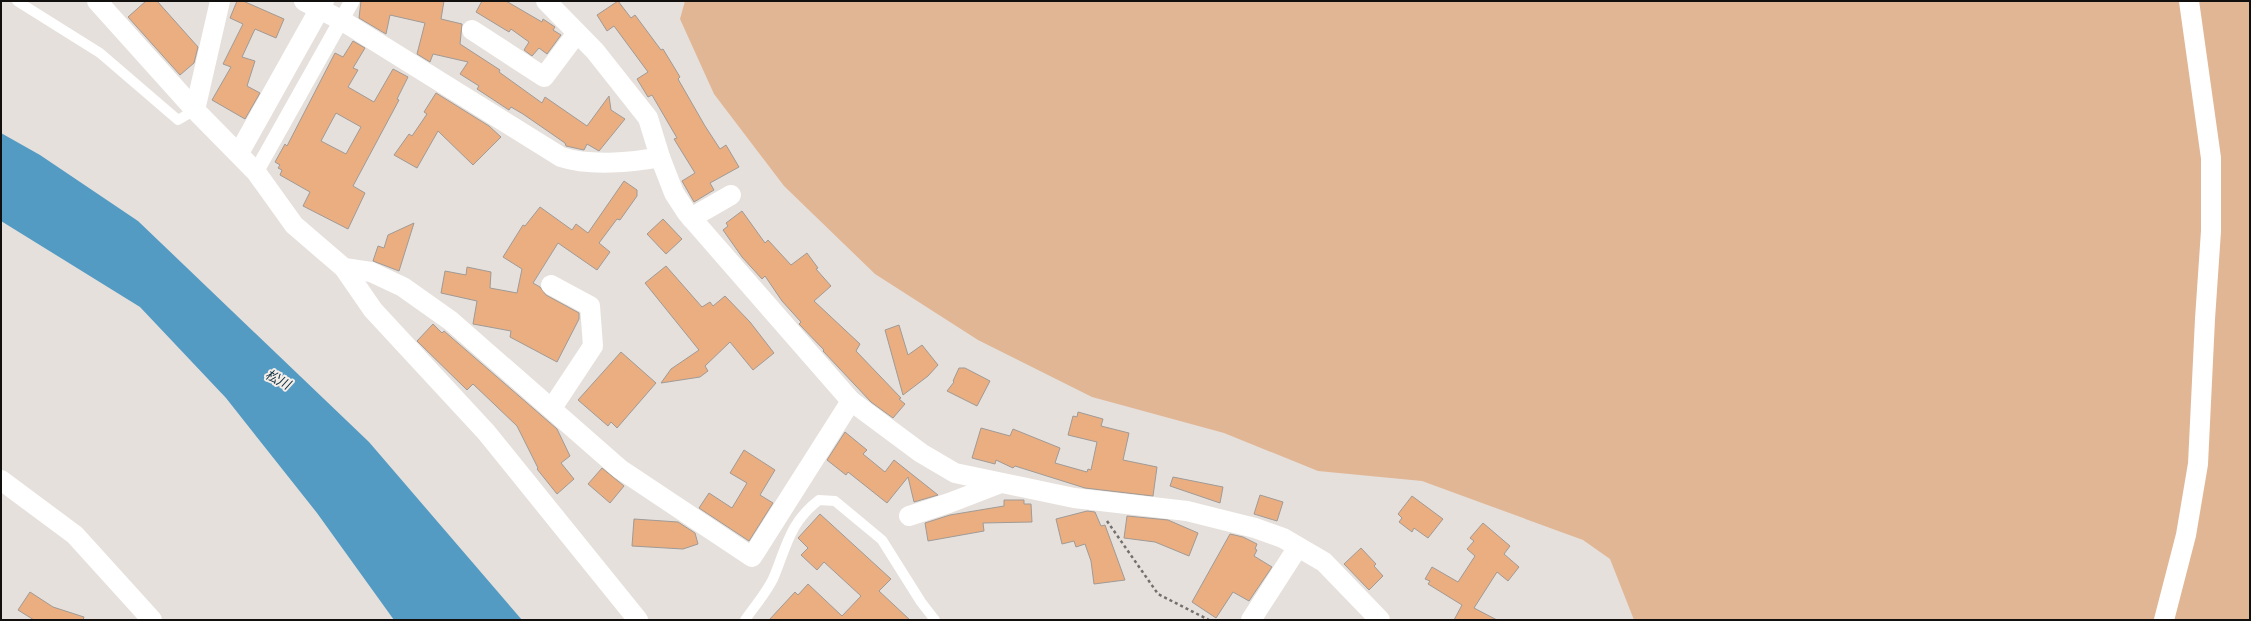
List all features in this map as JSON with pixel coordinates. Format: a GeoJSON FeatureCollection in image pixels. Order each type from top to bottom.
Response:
{"type":"FeatureCollection","features":[{"type":"Feature","properties":{"kind":"street"},"geometry":{"type":"LineString","coordinates":[[97,1],[195,110],[239,153],[256,172],[294,225],[344,268],[374,310],[486,432],[638,620]]}},
{"type":"Feature","properties":{"kind":"street"},"geometry":{"type":"LineString","coordinates":[[195,110],[220,1]]}},
{"type":"Feature","properties":{"kind":"street"},"geometry":{"type":"LineString","coordinates":[[256,172],[352,1]]}},
{"type":"Feature","properties":{"kind":"street"},"geometry":{"type":"LineString","coordinates":[[546,1],[595,51],[648,118],[660,157],[674,193],[691,218],[851,400],[921,453],[955,473],[1096,500],[1194,513],[1255,528],[1283,538],[1324,562],[1380,620]]}},
{"type":"Feature","properties":{"kind":"street"},"geometry":{"type":"LineString","coordinates":[[2164,620],[2186,535],[2198,464],[2204,327],[2211,231],[2211,158],[2189,1]]}},
{"type":"Feature","properties":{"kind":"street"},"geometry":{"type":"LineString","coordinates":[[239,153],[316,4],[561,157],[575,162],[644,161],[660,157]]}},
{"type":"Feature","properties":{"kind":"street"},"geometry":{"type":"LineString","coordinates":[[472,30],[544,77],[577,33]]}},
{"type":"Feature","properties":{"kind":"street"},"geometry":{"type":"LineString","coordinates":[[691,218],[731,195]]}},
{"type":"Feature","properties":{"kind":"street"},"geometry":{"type":"LineString","coordinates":[[344,268],[371,272],[403,287],[451,321],[620,469],[752,557],[851,400]]}},
{"type":"Feature","properties":{"kind":"street"},"geometry":{"type":"LineString","coordinates":[[551,285],[590,306],[593,346],[552,408]]}},
{"type":"Feature","properties":{"kind":"street"},"geometry":{"type":"LineString","coordinates":[[1,480],[75,534],[152,620]]}},
{"type":"Feature","properties":{"kind":"street"},"geometry":{"type":"LineString","coordinates":[[909,516],[949,503],[1001,483]]}},
{"type":"Feature","properties":{"kind":"street"},"geometry":{"type":"LineString","coordinates":[[1251,620],[1298,547]]}},
{"type":"Feature","properties":{"kind":"lane"},"geometry":{"type":"LineString","coordinates":[[17,1],[100,54],[178,120],[195,110]]}},
{"type":"Feature","properties":{"kind":"lane"},"geometry":{"type":"LineString","coordinates":[[744,620],[772,580],[790,534],[805,511],[819,500],[835,501],[882,540],[921,602],[935,620]]}},
{"type":"Feature","properties":{"kind":"path"},"geometry":{"type":"LineString","coordinates":[[1096,500],[1112,529],[1158,594],[1209,620]]}},
{"type":"Feature","properties":{"kind":"shaded area"},"geometry":{"type":"Polygon","coordinates":[[[685,1],[2250,1],[2250,620],[1634,620],[1610,559],[1583,540],[1422,481],[1318,471],[1224,433],[1092,397],[978,340],[875,274],[784,186],[714,94],[680,19],[685,1]]]}},
{"type":"Feature","properties":{"kind":"water","name":"松川"},"geometry":{"type":"Polygon","coordinates":[[[1,133],[40,155],[138,221],[369,442],[522,620],[394,620],[317,513],[226,398],[140,307],[1,221],[1,133]]]}},
{"type":"Feature","properties":{"kind":"building"},"geometry":{"type":"Polygon","coordinates":[[[146,1],[157,1],[198,47],[194,63],[180,75],[128,17],[146,1]]]}},
{"type":"Feature","properties":{"kind":"building"},"geometry":{"type":"Polygon","coordinates":[[[237,1],[243,1],[284,19],[276,38],[255,29],[242,57],[255,61],[247,86],[260,93],[245,119],[212,100],[231,67],[223,64],[243,24],[230,18],[237,1]]]}},
{"type":"Feature","properties":{"kind":"building"},"geometry":{"type":"Polygon","coordinates":[[[361,1],[444,1],[441,19],[462,24],[460,44],[500,70],[499,72],[542,103],[545,97],[587,126],[609,96],[611,110],[625,119],[599,151],[587,144],[584,150],[566,146],[565,143],[523,114],[511,107],[509,110],[477,89],[479,86],[460,74],[468,62],[433,54],[430,62],[417,54],[425,23],[390,15],[386,34],[359,18],[361,1]]]}},
{"type":"Feature","properties":{"kind":"building"},"geometry":{"type":"Polygon","coordinates":[[[482,1],[506,1],[542,22],[543,19],[555,27],[553,30],[561,35],[547,54],[539,48],[532,56],[524,50],[529,42],[511,29],[509,32],[476,12],[482,1]]]}},
{"type":"Feature","properties":{"kind":"building"},"geometry":{"type":"Polygon","coordinates":[[[618,1],[631,18],[635,15],[661,50],[663,49],[680,77],[678,79],[705,126],[720,149],[726,145],[739,167],[710,183],[714,190],[694,202],[682,181],[695,173],[674,139],[677,138],[652,95],[648,97],[637,79],[648,72],[614,26],[607,31],[597,15],[618,1]]]}},
{"type":"Feature","properties":{"kind":"building"},"geometry":{"type":"Polygon","coordinates":[[[353,41],[365,48],[353,68],[358,70],[348,87],[374,102],[393,69],[408,77],[397,99],[399,100],[353,186],[365,193],[348,229],[303,206],[310,192],[280,175],[282,170],[278,168],[280,165],[275,162],[285,144],[287,146],[335,53],[343,57],[353,41]],[[336,113],[321,141],[346,154],[361,127],[336,113]]]}},
{"type":"Feature","properties":{"kind":"building"},"geometry":{"type":"Polygon","coordinates":[[[436,93],[489,126],[501,137],[473,165],[438,131],[417,168],[394,155],[409,134],[412,136],[427,114],[424,112],[436,93]]]}},
{"type":"Feature","properties":{"kind":"building"},"geometry":{"type":"Polygon","coordinates":[[[624,181],[637,190],[637,196],[620,220],[617,219],[599,243],[610,252],[597,270],[558,243],[533,283],[540,287],[546,295],[579,313],[579,319],[557,362],[510,337],[511,331],[473,324],[477,301],[441,293],[445,271],[466,275],[467,267],[491,272],[490,288],[517,293],[522,269],[503,257],[523,225],[525,226],[540,207],[572,230],[576,224],[588,233],[624,181]]]}},
{"type":"Feature","properties":{"kind":"building"},"geometry":{"type":"Polygon","coordinates":[[[742,211],[765,243],[768,240],[791,265],[807,253],[818,268],[816,269],[831,286],[814,301],[860,344],[856,351],[901,398],[899,399],[905,404],[893,418],[871,402],[823,351],[824,350],[799,324],[801,322],[782,301],[765,276],[762,279],[742,257],[723,230],[728,226],[726,223],[742,211]]]}},
{"type":"Feature","properties":{"kind":"building"},"geometry":{"type":"Polygon","coordinates":[[[663,219],[682,239],[666,254],[647,234],[663,219]]]}},
{"type":"Feature","properties":{"kind":"building"},"geometry":{"type":"Polygon","coordinates":[[[414,223],[399,271],[373,261],[378,246],[384,248],[388,235],[414,223]]]}},
{"type":"Feature","properties":{"kind":"building"},"geometry":{"type":"Polygon","coordinates":[[[666,266],[702,307],[710,302],[713,306],[725,296],[750,322],[774,353],[753,370],[730,342],[705,366],[708,371],[700,377],[661,383],[671,369],[699,350],[645,283],[666,266]]]}},
{"type":"Feature","properties":{"kind":"building"},"geometry":{"type":"Polygon","coordinates":[[[433,324],[442,333],[444,331],[557,429],[570,456],[561,463],[574,479],[557,494],[537,469],[538,468],[517,426],[473,384],[467,390],[417,341],[433,324]]]}},
{"type":"Feature","properties":{"kind":"building"},"geometry":{"type":"Polygon","coordinates":[[[899,325],[908,355],[922,345],[938,365],[928,376],[903,395],[885,330],[899,325]]]}},
{"type":"Feature","properties":{"kind":"building"},"geometry":{"type":"Polygon","coordinates":[[[621,352],[656,383],[617,428],[611,422],[608,426],[578,400],[621,352]]]}},
{"type":"Feature","properties":{"kind":"building"},"geometry":{"type":"Polygon","coordinates":[[[959,368],[965,368],[990,381],[977,406],[947,391],[954,382],[953,381],[959,368]]]}},
{"type":"Feature","properties":{"kind":"building"},"geometry":{"type":"Polygon","coordinates":[[[1078,412],[1103,419],[1101,426],[1129,433],[1123,460],[1157,467],[1153,496],[1085,488],[1015,466],[1013,468],[996,460],[995,464],[972,458],[981,428],[1010,436],[1013,429],[1060,448],[1055,463],[1087,472],[1088,469],[1091,470],[1097,442],[1068,435],[1073,416],[1077,417],[1078,412]]]}},
{"type":"Feature","properties":{"kind":"building"},"geometry":{"type":"Polygon","coordinates":[[[845,432],[867,450],[863,454],[885,472],[894,460],[938,495],[914,502],[908,477],[887,503],[848,472],[846,475],[827,460],[845,432]]]}},
{"type":"Feature","properties":{"kind":"building"},"geometry":{"type":"Polygon","coordinates":[[[744,450],[775,470],[760,495],[773,503],[749,541],[699,508],[709,493],[732,508],[747,483],[730,473],[744,450]]]}},
{"type":"Feature","properties":{"kind":"building"},"geometry":{"type":"Polygon","coordinates":[[[602,468],[624,486],[610,503],[588,484],[602,468]]]}},
{"type":"Feature","properties":{"kind":"building"},"geometry":{"type":"Polygon","coordinates":[[[1173,477],[1223,487],[1220,503],[1170,486],[1173,477]]]}},
{"type":"Feature","properties":{"kind":"building"},"geometry":{"type":"Polygon","coordinates":[[[1260,495],[1283,502],[1277,521],[1254,514],[1260,495]]]}},
{"type":"Feature","properties":{"kind":"building"},"geometry":{"type":"Polygon","coordinates":[[[1412,496],[1443,519],[1428,538],[1414,528],[1412,532],[1399,522],[1402,518],[1398,514],[1412,496]]]}},
{"type":"Feature","properties":{"kind":"building"},"geometry":{"type":"Polygon","coordinates":[[[1004,500],[1024,500],[1024,504],[1031,504],[1032,522],[983,523],[984,531],[928,541],[925,523],[950,515],[1004,506],[1004,500]]]}},
{"type":"Feature","properties":{"kind":"building"},"geometry":{"type":"Polygon","coordinates":[[[1087,511],[1095,512],[1101,526],[1105,525],[1125,580],[1094,584],[1091,561],[1085,544],[1076,547],[1074,541],[1062,544],[1056,519],[1087,511]]]}},
{"type":"Feature","properties":{"kind":"building"},"geometry":{"type":"Polygon","coordinates":[[[820,514],[891,579],[879,591],[910,620],[769,620],[795,592],[798,595],[808,584],[842,616],[861,596],[824,562],[817,570],[801,555],[808,548],[798,538],[820,514]]]}},
{"type":"Feature","properties":{"kind":"building"},"geometry":{"type":"Polygon","coordinates":[[[1127,516],[1168,520],[1198,533],[1189,556],[1155,542],[1124,538],[1127,516]]]}},
{"type":"Feature","properties":{"kind":"building"},"geometry":{"type":"Polygon","coordinates":[[[634,519],[678,522],[695,533],[698,544],[683,549],[632,546],[634,519]]]}},
{"type":"Feature","properties":{"kind":"building"},"geometry":{"type":"Polygon","coordinates":[[[1483,523],[1510,546],[1504,554],[1519,567],[1508,581],[1497,572],[1474,608],[1497,620],[1454,620],[1462,605],[1428,584],[1430,581],[1425,579],[1432,567],[1458,582],[1475,556],[1467,549],[1474,541],[1470,538],[1483,523]]]}},
{"type":"Feature","properties":{"kind":"building"},"geometry":{"type":"Polygon","coordinates":[[[1230,534],[1243,537],[1257,544],[1255,549],[1257,550],[1254,556],[1272,567],[1249,601],[1233,592],[1216,618],[1192,602],[1230,534]]]}},
{"type":"Feature","properties":{"kind":"building"},"geometry":{"type":"Polygon","coordinates":[[[1361,548],[1376,564],[1374,566],[1383,576],[1369,590],[1344,564],[1361,548]]]}},
{"type":"Feature","properties":{"kind":"building"},"geometry":{"type":"Polygon","coordinates":[[[30,592],[53,607],[84,617],[83,620],[34,620],[18,610],[30,592]]]}}]}
